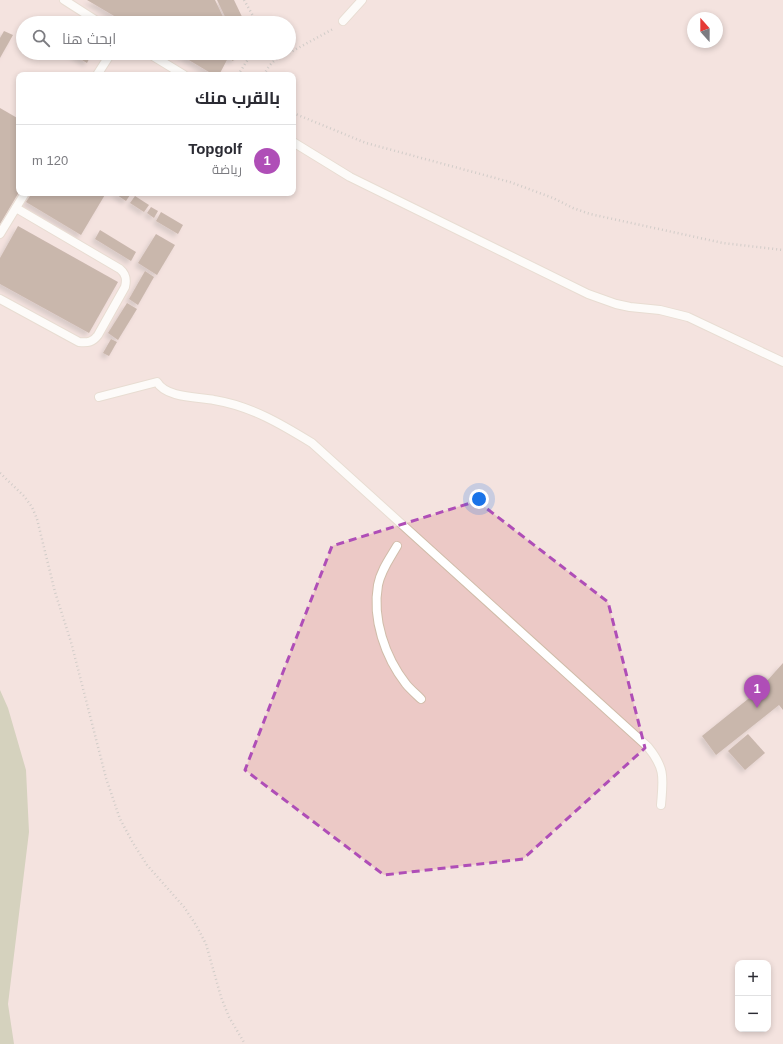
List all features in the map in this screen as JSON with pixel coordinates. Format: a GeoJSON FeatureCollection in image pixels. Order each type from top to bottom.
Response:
{"type":"FeatureCollection","features":[{"type":"Feature","properties":{"kind":"lane"},"geometry":{"type":"LineString","coordinates":[[64,0],[89,16]]}},
{"type":"Feature","properties":{"kind":"lane"},"geometry":{"type":"LineString","coordinates":[[343,21],[362,0]]}},
{"type":"Feature","properties":{"kind":"lane"},"geometry":{"type":"LineString","coordinates":[[99,72],[107,60]]}},
{"type":"Feature","properties":{"kind":"lane"},"geometry":{"type":"LineString","coordinates":[[159,60],[179,72]]}},
{"type":"Feature","properties":{"kind":"lane"},"geometry":{"type":"LineString","coordinates":[[296,144],[350,177],[588,294],[616,304],[660,310],[688,317],[783,362]]}},
{"type":"Feature","properties":{"kind":"lane"},"geometry":{"type":"LineString","coordinates":[[0,234],[23,196]]}},
{"type":"Feature","properties":{"kind":"lane"},"geometry":{"type":"LineString","coordinates":[[0,299],[79,342],[85,343],[95,339],[98,335],[125,287],[126,282],[124,272],[120,269],[16,208]]}},
{"type":"Feature","properties":{"kind":"lane"},"geometry":{"type":"LineString","coordinates":[[99,398],[157,382],[160,387],[185,397],[214,400],[247,408],[269,417],[312,443],[648,747],[659,764],[663,776],[661,805]]}},
{"type":"Feature","properties":{"kind":"lane"},"geometry":{"type":"LineString","coordinates":[[397,546],[385,565],[378,584],[377,604],[379,626],[385,647],[394,667],[406,684],[421,699]]}},
{"type":"Feature","properties":{"kind":"path"},"geometry":{"type":"LineString","coordinates":[[244,0],[253,16]]}},
{"type":"Feature","properties":{"kind":"path"},"geometry":{"type":"LineString","coordinates":[[296,49],[325,34],[343,21]]}},
{"type":"Feature","properties":{"kind":"path"},"geometry":{"type":"LineString","coordinates":[[240,72],[248,60]]}},
{"type":"Feature","properties":{"kind":"path"},"geometry":{"type":"LineString","coordinates":[[265,72],[268,66],[275,60]]}},
{"type":"Feature","properties":{"kind":"path"},"geometry":{"type":"LineString","coordinates":[[296,114],[366,143],[510,182],[546,195],[573,208],[590,214],[723,243],[783,250]]}},
{"type":"Feature","properties":{"kind":"path"},"geometry":{"type":"LineString","coordinates":[[0,473],[24,496],[32,507],[37,519],[55,592],[71,642],[106,778],[120,819],[147,865],[184,907],[196,925],[206,944],[221,997],[229,1017],[245,1044]]}},
{"type":"Feature","properties":{"kind":"highlighted area"},"geometry":{"type":"Polygon","coordinates":[[[477,501],[608,602],[645,748],[523,859],[384,875],[245,770],[332,546],[477,501]]]}},
{"type":"Feature","properties":{"kind":"shaded area"},"geometry":{"type":"Polygon","coordinates":[[[0,0],[783,0],[783,1044],[0,1044],[0,0]]]}},
{"type":"Feature","properties":{"kind":"shaded area"},"geometry":{"type":"Polygon","coordinates":[[[0,690],[8,708],[26,770],[29,832],[8,1004],[14,1044],[0,1044],[0,690]]]}},
{"type":"Feature","properties":{"kind":"building"},"geometry":{"type":"Polygon","coordinates":[[[87,0],[215,0],[223,16],[114,16],[87,0]]]}},
{"type":"Feature","properties":{"kind":"building"},"geometry":{"type":"Polygon","coordinates":[[[217,0],[234,0],[242,16],[225,16],[217,0]]]}},
{"type":"Feature","properties":{"kind":"building"},"geometry":{"type":"Polygon","coordinates":[[[4,31],[13,35],[0,58],[0,38],[4,31]]]}},
{"type":"Feature","properties":{"kind":"building"},"geometry":{"type":"Polygon","coordinates":[[[189,60],[227,60],[221,72],[209,72],[189,60]]]}},
{"type":"Feature","properties":{"kind":"building"},"geometry":{"type":"Polygon","coordinates":[[[0,108],[16,117],[17,196],[0,224],[0,108]]]}},
{"type":"Feature","properties":{"kind":"building"},"geometry":{"type":"Polygon","coordinates":[[[30,196],[104,196],[81,235],[26,202],[30,196]]]}},
{"type":"Feature","properties":{"kind":"building"},"geometry":{"type":"Polygon","coordinates":[[[118,196],[129,196],[126,201],[118,196]]]}},
{"type":"Feature","properties":{"kind":"building"},"geometry":{"type":"Polygon","coordinates":[[[135,196],[149,205],[144,212],[130,203],[135,196]]]}},
{"type":"Feature","properties":{"kind":"building"},"geometry":{"type":"Polygon","coordinates":[[[151,207],[158,211],[154,218],[147,213],[151,207]]]}},
{"type":"Feature","properties":{"kind":"building"},"geometry":{"type":"Polygon","coordinates":[[[161,212],[183,225],[178,234],[156,221],[161,212]]]}},
{"type":"Feature","properties":{"kind":"building"},"geometry":{"type":"Polygon","coordinates":[[[18,226],[118,282],[89,333],[0,284],[0,258],[18,226]]]}},
{"type":"Feature","properties":{"kind":"building"},"geometry":{"type":"Polygon","coordinates":[[[100,230],[136,252],[131,261],[95,239],[100,230]]]}},
{"type":"Feature","properties":{"kind":"building"},"geometry":{"type":"Polygon","coordinates":[[[156,234],[175,245],[157,275],[138,263],[156,234]]]}},
{"type":"Feature","properties":{"kind":"building"},"geometry":{"type":"Polygon","coordinates":[[[145,271],[154,277],[138,305],[129,299],[145,271]]]}},
{"type":"Feature","properties":{"kind":"building"},"geometry":{"type":"Polygon","coordinates":[[[127,303],[137,309],[118,340],[108,333],[127,303]]]}},
{"type":"Feature","properties":{"kind":"building"},"geometry":{"type":"Polygon","coordinates":[[[111,339],[117,342],[109,356],[103,353],[111,339]]]}},
{"type":"Feature","properties":{"kind":"building"},"geometry":{"type":"Polygon","coordinates":[[[783,663],[783,710],[779,705],[716,755],[702,736],[758,691],[783,663]]]}},
{"type":"Feature","properties":{"kind":"building"},"geometry":{"type":"Polygon","coordinates":[[[748,734],[765,753],[745,770],[728,751],[748,734]]]}},
{"type":"Feature","properties":{"kind":"place","name":"Topgolf"},"geometry":{"type":"Point","coordinates":[757,708]}}]}
